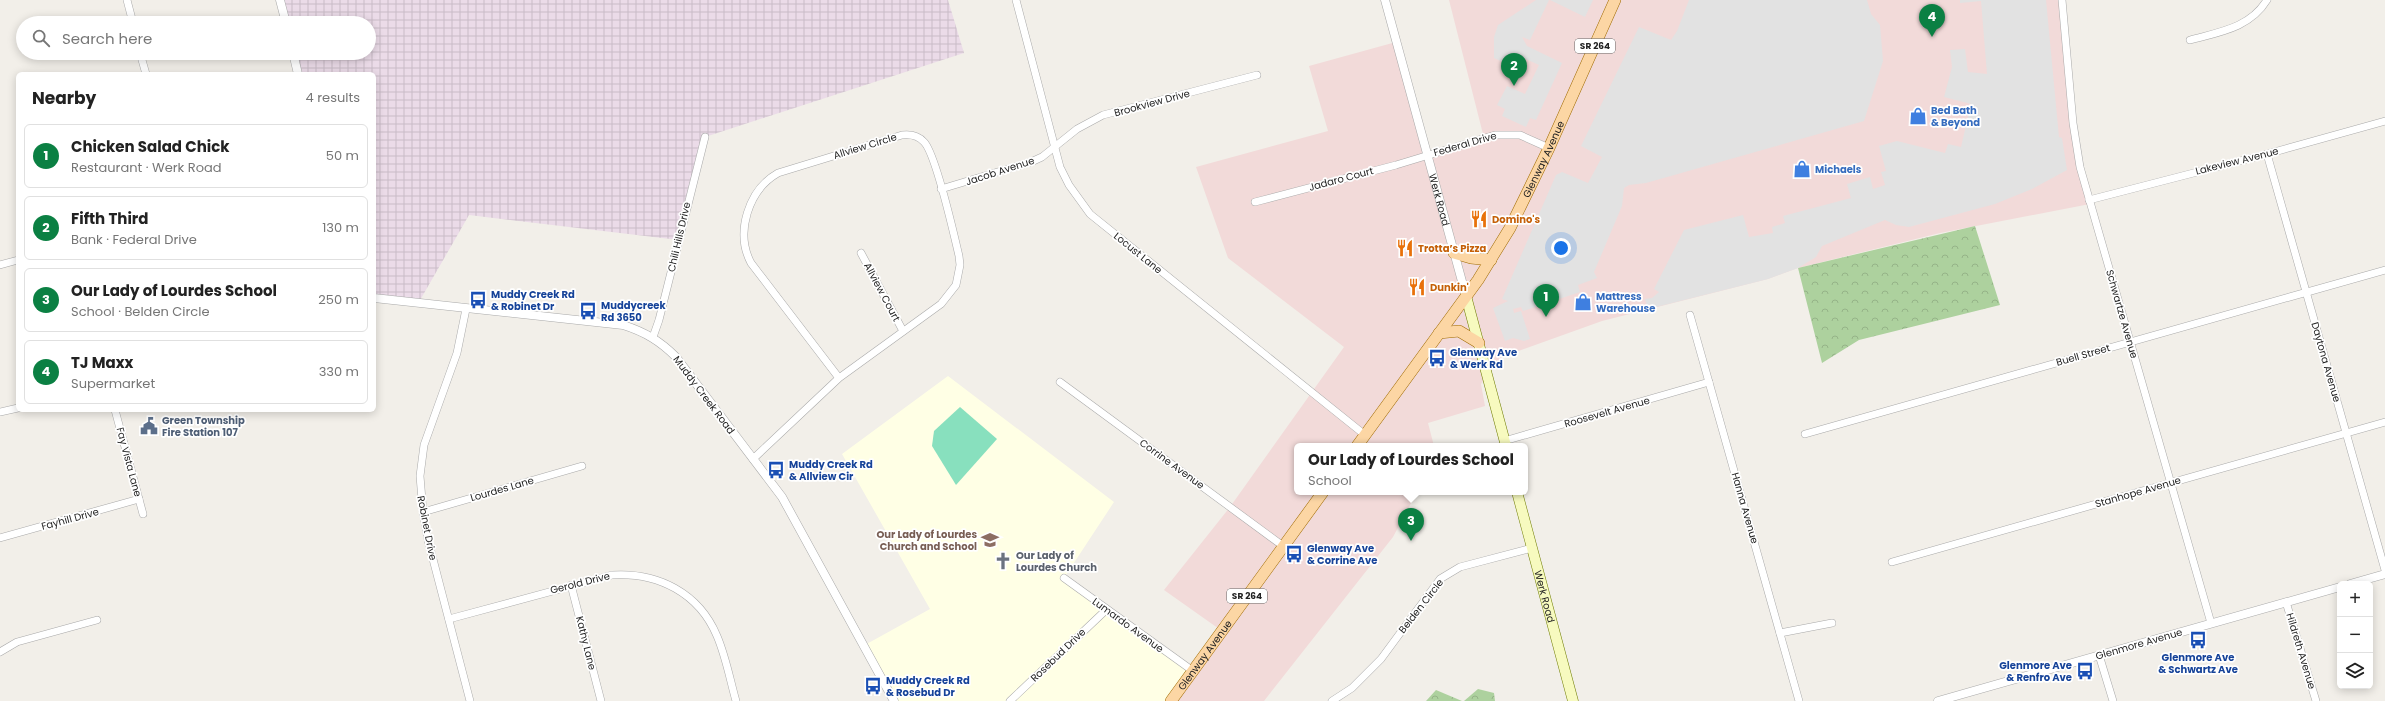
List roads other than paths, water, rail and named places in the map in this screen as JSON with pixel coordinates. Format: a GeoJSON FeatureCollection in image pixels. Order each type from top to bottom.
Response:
{"type":"FeatureCollection","features":[{"type":"Feature","properties":{"kind":"main road","name":"Glenway Avenue"},"geometry":{"type":"LineString","coordinates":[[1359,443],[1466,296],[1491,260],[1510,228],[1549,148],[1616,0]]}},
{"type":"Feature","properties":{"kind":"main road"},"geometry":{"type":"LineString","coordinates":[[1454,253],[1471,258],[1491,260]]}},
{"type":"Feature","properties":{"kind":"main road","name":"Werk Road"},"geometry":{"type":"LineString","coordinates":[[1466,296],[1505,443]]}},
{"type":"Feature","properties":{"kind":"main road"},"geometry":{"type":"LineString","coordinates":[[1439,333],[1459,331],[1479,342]]}},
{"type":"Feature","properties":{"kind":"main road","name":"Glenway Avenue"},"geometry":{"type":"LineString","coordinates":[[1171,701],[1321,495]]}},
{"type":"Feature","properties":{"kind":"main road","name":"Werk Road"},"geometry":{"type":"LineString","coordinates":[[1519,495],[1573,701]]}},
{"type":"Feature","properties":{"kind":"street"},"geometry":{"type":"LineString","coordinates":[[127,0],[130,16]]}},
{"type":"Feature","properties":{"kind":"street"},"geometry":{"type":"LineString","coordinates":[[280,0],[284,16]]}},
{"type":"Feature","properties":{"kind":"street","name":"Locust Lane"},"geometry":{"type":"LineString","coordinates":[[1016,0],[1060,167],[1069,185],[1090,214],[1365,435]]}},
{"type":"Feature","properties":{"kind":"street","name":"Werk Road"},"geometry":{"type":"LineString","coordinates":[[1385,0],[1426,155],[1466,296]]}},
{"type":"Feature","properties":{"kind":"street","name":"Schwartze Avenue"},"geometry":{"type":"LineString","coordinates":[[2062,0],[2075,143],[2089,200],[2211,623]]}},
{"type":"Feature","properties":{"kind":"street"},"geometry":{"type":"LineString","coordinates":[[2190,40],[2235,28],[2256,15],[2267,0]]}},
{"type":"Feature","properties":{"kind":"street"},"geometry":{"type":"LineString","coordinates":[[142,60],[145,72]]}},
{"type":"Feature","properties":{"kind":"street"},"geometry":{"type":"LineString","coordinates":[[295,60],[298,72]]}},
{"type":"Feature","properties":{"kind":"street","name":"Brookview Drive"},"geometry":{"type":"LineString","coordinates":[[1055,145],[1077,129],[1104,115],[1257,75]]}},
{"type":"Feature","properties":{"kind":"street","name":"Lakeview Avenue"},"geometry":{"type":"LineString","coordinates":[[2089,200],[2267,154],[2385,121]]}},
{"type":"Feature","properties":{"kind":"street","name":"Allview Circle"},"geometry":{"type":"LineString","coordinates":[[753,460],[838,378],[941,304],[950,294],[959,277],[960,256],[941,189],[928,148],[919,137],[909,134],[778,173],[769,178],[755,193],[745,226],[744,238],[748,257],[838,378]]}},
{"type":"Feature","properties":{"kind":"street","name":"Federal Drive"},"geometry":{"type":"LineString","coordinates":[[1426,155],[1502,134],[1520,135],[1549,148]]}},
{"type":"Feature","properties":{"kind":"street","name":"Chili Hills Drive"},"geometry":{"type":"LineString","coordinates":[[653,337],[659,320],[705,138]]}},
{"type":"Feature","properties":{"kind":"street","name":"Jacob Avenue"},"geometry":{"type":"LineString","coordinates":[[941,189],[1031,162],[1042,157],[1055,145]]}},
{"type":"Feature","properties":{"kind":"street","name":"Daytona Avenue"},"geometry":{"type":"LineString","coordinates":[[2267,154],[2385,570]]}},
{"type":"Feature","properties":{"kind":"street","name":"Jadaro Court"},"geometry":{"type":"LineString","coordinates":[[1255,202],[1426,155]]}},
{"type":"Feature","properties":{"kind":"street","name":"Allview Court"},"geometry":{"type":"LineString","coordinates":[[861,253],[902,331]]}},
{"type":"Feature","properties":{"kind":"street"},"geometry":{"type":"LineString","coordinates":[[0,265],[16,261]]}},
{"type":"Feature","properties":{"kind":"street","name":"Buell Street"},"geometry":{"type":"LineString","coordinates":[[1805,434],[2385,270]]}},
{"type":"Feature","properties":{"kind":"street","name":"Muddy Creek Road"},"geometry":{"type":"LineString","coordinates":[[376,298],[623,325],[653,337],[676,357],[782,497],[894,701]]}},
{"type":"Feature","properties":{"kind":"street","name":"Robinet Drive"},"geometry":{"type":"LineString","coordinates":[[466,309],[458,352],[423,452],[420,476],[422,512],[470,701]]}},
{"type":"Feature","properties":{"kind":"street","name":"Hanna Avenue"},"geometry":{"type":"LineString","coordinates":[[1690,315],[1799,701]]}},
{"type":"Feature","properties":{"kind":"street","name":"Corrine Avenue"},"geometry":{"type":"LineString","coordinates":[[1060,382],[1283,546]]}},
{"type":"Feature","properties":{"kind":"street","name":"Roosevelt Avenue"},"geometry":{"type":"LineString","coordinates":[[1505,443],[1709,382]]}},
{"type":"Feature","properties":{"kind":"street"},"geometry":{"type":"LineString","coordinates":[[0,412],[16,408]]}},
{"type":"Feature","properties":{"kind":"street","name":"Fay Vista Lane"},"geometry":{"type":"LineString","coordinates":[[116,412],[143,514]]}},
{"type":"Feature","properties":{"kind":"street","name":"Stanhope Avenue"},"geometry":{"type":"LineString","coordinates":[[1892,562],[2385,422]]}},
{"type":"Feature","properties":{"kind":"street","name":"Lourdes Lane"},"geometry":{"type":"LineString","coordinates":[[422,512],[582,466]]}},
{"type":"Feature","properties":{"kind":"street","name":"Fayhill Drive"},"geometry":{"type":"LineString","coordinates":[[0,538],[139,499]]}},
{"type":"Feature","properties":{"kind":"street","name":"Belden Circle"},"geometry":{"type":"LineString","coordinates":[[1332,701],[1352,688],[1381,659],[1440,579],[1460,567],[1532,548]]}},
{"type":"Feature","properties":{"kind":"street","name":"Gerold Drive"},"geometry":{"type":"LineString","coordinates":[[449,619],[612,575],[628,574],[655,579],[682,592],[692,600],[710,623],[718,638],[736,701]]}},
{"type":"Feature","properties":{"kind":"street"},"geometry":{"type":"LineString","coordinates":[[2360,581],[2385,574]]}},
{"type":"Feature","properties":{"kind":"street","name":"Lumardo Avenue"},"geometry":{"type":"LineString","coordinates":[[1064,578],[1106,610],[1193,671]]}},
{"type":"Feature","properties":{"kind":"street","name":"Kathy Lane"},"geometry":{"type":"LineString","coordinates":[[571,585],[601,701]]}},
{"type":"Feature","properties":{"kind":"street","name":"Glenmore Avenue"},"geometry":{"type":"LineString","coordinates":[[1938,701],[2337,588]]}},
{"type":"Feature","properties":{"kind":"street","name":"Hildreth Avenue"},"geometry":{"type":"LineString","coordinates":[[2286,602],[2316,701]]}},
{"type":"Feature","properties":{"kind":"street","name":"Rosebud Drive"},"geometry":{"type":"LineString","coordinates":[[1010,701],[1106,610]]}},
{"type":"Feature","properties":{"kind":"street"},"geometry":{"type":"LineString","coordinates":[[0,652],[17,642],[97,620]]}},
{"type":"Feature","properties":{"kind":"street"},"geometry":{"type":"LineString","coordinates":[[1780,634],[1832,623]]}},
{"type":"Feature","properties":{"kind":"street"},"geometry":{"type":"LineString","coordinates":[[2099,655],[2113,701]]}},
{"type":"Feature","properties":{"kind":"place","name":"TJ Maxx"},"geometry":{"type":"Point","coordinates":[1932,37]}},
{"type":"Feature","properties":{"kind":"place","name":"Fifth Third"},"geometry":{"type":"Point","coordinates":[1514,86]}},
{"type":"Feature","properties":{"kind":"place","name":"Bed Bath & Beyond"},"geometry":{"type":"Point","coordinates":[1918,116]}},
{"type":"Feature","properties":{"kind":"place","name":"Michaels"},"geometry":{"type":"Point","coordinates":[1802,169]}},
{"type":"Feature","properties":{"kind":"place","name":"Domino's"},"geometry":{"type":"Point","coordinates":[1479,219]}},
{"type":"Feature","properties":{"kind":"place","name":"Trotta’s Pizza"},"geometry":{"type":"Point","coordinates":[1405,248]}},
{"type":"Feature","properties":{"kind":"place","name":"Dunkin'"},"geometry":{"type":"Point","coordinates":[1417,287]}},
{"type":"Feature","properties":{"kind":"place","name":"Muddy Creek Rd & Robinet Dr"},"geometry":{"type":"Point","coordinates":[478,300]}},
{"type":"Feature","properties":{"kind":"place","name":"Mattress Warehouse"},"geometry":{"type":"Point","coordinates":[1583,302]}},
{"type":"Feature","properties":{"kind":"place","name":"Muddycreek Rd 3650"},"geometry":{"type":"Point","coordinates":[588,311]}},
{"type":"Feature","properties":{"kind":"place","name":"Chicken Salad Chick"},"geometry":{"type":"Point","coordinates":[1546,317]}},
{"type":"Feature","properties":{"kind":"place","name":"Glenway Ave & Werk Rd"},"geometry":{"type":"Point","coordinates":[1437,358]}},
{"type":"Feature","properties":{"kind":"place","name":"Green Township Fire Station 107"},"geometry":{"type":"Point","coordinates":[149,426]}},
{"type":"Feature","properties":{"kind":"place","name":"Muddy Creek Rd & Allview Cir"},"geometry":{"type":"Point","coordinates":[776,470]}},
{"type":"Feature","properties":{"kind":"place","name":"Our Lady of Lourdes Church and School"},"geometry":{"type":"Point","coordinates":[990,540]}},
{"type":"Feature","properties":{"kind":"place","name":"Our Lady of Lourdes School"},"geometry":{"type":"Point","coordinates":[1411,541]}},
{"type":"Feature","properties":{"kind":"place","name":"Glenway Ave & Corrine Ave"},"geometry":{"type":"Point","coordinates":[1294,554]}},
{"type":"Feature","properties":{"kind":"place","name":"Our Lady of Lourdes Church"},"geometry":{"type":"Point","coordinates":[1003,561]}},
{"type":"Feature","properties":{"kind":"place","name":"Glenmore Ave & Schwartz Ave"},"geometry":{"type":"Point","coordinates":[2198,640]}},
{"type":"Feature","properties":{"kind":"place","name":"Glenmore Ave & Renfro Ave"},"geometry":{"type":"Point","coordinates":[2085,671]}},
{"type":"Feature","properties":{"kind":"place","name":"Muddy Creek Rd & Rosebud Dr"},"geometry":{"type":"Point","coordinates":[873,686]}}]}
